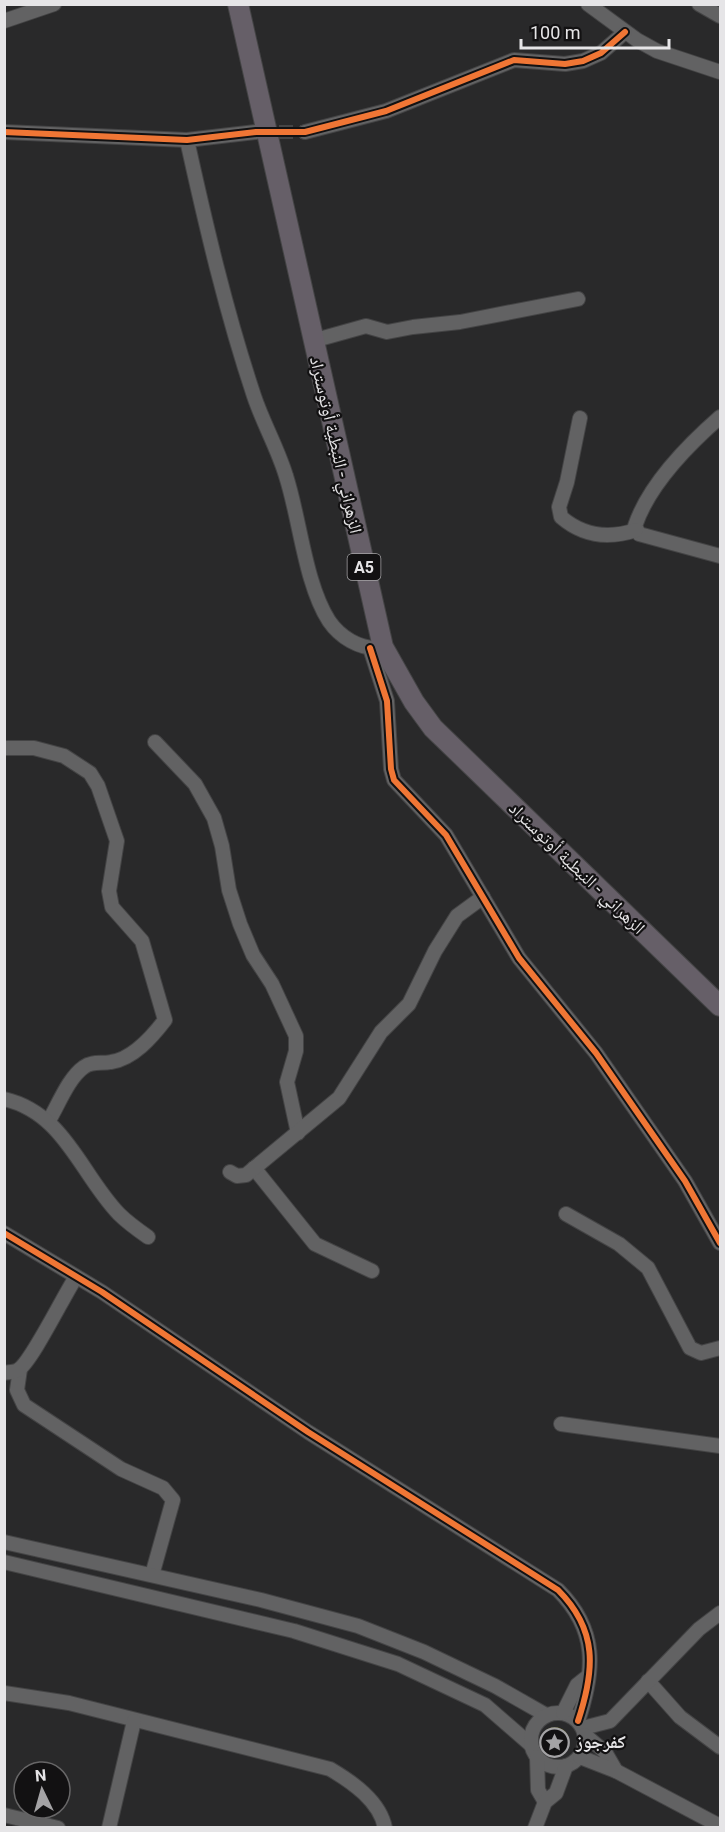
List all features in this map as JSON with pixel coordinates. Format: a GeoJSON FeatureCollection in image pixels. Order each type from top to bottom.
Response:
{"type":"FeatureCollection","features":[{"type":"Feature","properties":{"kind":"highway","name":"الزهراني - النبطية أوتوستراد"},"geometry":{"type":"LineString","coordinates":[[238,4],[302,266],[323,338],[378,590],[393,644],[406,671],[427,703],[458,741],[720,995]]}},
{"type":"Feature","properties":{"kind":"highway","name":"الزهراني - النبطية أوتوستراد"},"geometry":{"type":"LineString","coordinates":[[251,4],[376,648],[433,728],[720,1006]]}},
{"type":"Feature","properties":{"kind":"street"},"geometry":{"type":"LineString","coordinates":[[4,21],[54,4]]}},
{"type":"Feature","properties":{"kind":"street"},"geometry":{"type":"LineString","coordinates":[[588,4],[625,32],[657,51],[720,72]]}},
{"type":"Feature","properties":{"kind":"street"},"geometry":{"type":"LineString","coordinates":[[699,4],[720,16]]}},
{"type":"Feature","properties":{"kind":"street"},"geometry":{"type":"LineString","coordinates":[[305,132],[386,111],[514,60],[565,64],[583,61],[601,53],[625,32]]}},
{"type":"Feature","properties":{"kind":"street"},"geometry":{"type":"LineString","coordinates":[[4,132],[187,140],[256,132]]}},
{"type":"Feature","properties":{"kind":"street"},"geometry":{"type":"LineString","coordinates":[[187,140],[212,248],[245,366],[263,423],[286,475],[315,586],[328,620],[351,641],[376,648],[387,700],[390,763],[394,780],[446,835],[519,958],[596,1053],[685,1181],[720,1244]]}},
{"type":"Feature","properties":{"kind":"street"},"geometry":{"type":"LineString","coordinates":[[323,338],[366,326],[387,332],[460,322],[578,299]]}},
{"type":"Feature","properties":{"kind":"street"},"geometry":{"type":"LineString","coordinates":[[636,530],[639,514],[672,465],[690,443],[720,417]]}},
{"type":"Feature","properties":{"kind":"street"},"geometry":{"type":"LineString","coordinates":[[580,418],[567,482],[559,507],[561,517],[595,535],[619,535],[636,530]]}},
{"type":"Feature","properties":{"kind":"street"},"geometry":{"type":"LineString","coordinates":[[636,530],[639,534],[720,556]]}},
{"type":"Feature","properties":{"kind":"street"},"geometry":{"type":"LineString","coordinates":[[155,742],[195,784],[214,818],[222,846],[229,890],[240,924],[253,956],[272,984],[296,1036],[296,1052],[287,1082],[298,1133]]}},
{"type":"Feature","properties":{"kind":"street"},"geometry":{"type":"LineString","coordinates":[[4,748],[34,748],[64,756],[90,773],[98,786],[117,841],[109,891],[112,907],[142,941],[165,1020],[142,1046],[127,1057],[111,1062],[93,1062],[83,1067],[48,1122]]}},
{"type":"Feature","properties":{"kind":"street"},"geometry":{"type":"LineString","coordinates":[[230,1172],[242,1176],[254,1168],[339,1098],[371,1044],[409,1004],[435,951],[457,916],[483,897]]}},
{"type":"Feature","properties":{"kind":"street"},"geometry":{"type":"LineString","coordinates":[[4,1099],[24,1106],[48,1122],[78,1154],[118,1213],[147,1237]]}},
{"type":"Feature","properties":{"kind":"street"},"geometry":{"type":"LineString","coordinates":[[254,1168],[315,1244],[372,1271]]}},
{"type":"Feature","properties":{"kind":"street"},"geometry":{"type":"LineString","coordinates":[[566,1214],[619,1244],[648,1268],[690,1348],[701,1353],[720,1348]]}},
{"type":"Feature","properties":{"kind":"street"},"geometry":{"type":"LineString","coordinates":[[4,1233],[76,1277],[308,1432],[558,1590],[576,1608],[586,1629],[589,1647],[589,1689],[582,1728],[584,1750],[580,1757],[566,1766],[556,1767],[545,1764],[485,1705],[408,1668],[294,1631],[4,1562]]}},
{"type":"Feature","properties":{"kind":"street"},"geometry":{"type":"LineString","coordinates":[[76,1277],[61,1299],[33,1354],[20,1369],[17,1390],[24,1404],[120,1469],[163,1488],[173,1500],[154,1568]]}},
{"type":"Feature","properties":{"kind":"street"},"geometry":{"type":"LineString","coordinates":[[4,1373],[20,1369]]}},
{"type":"Feature","properties":{"kind":"street"},"geometry":{"type":"LineString","coordinates":[[561,1424],[720,1446]]}},
{"type":"Feature","properties":{"kind":"street"},"geometry":{"type":"LineString","coordinates":[[4,1542],[358,1626],[424,1652],[495,1686],[546,1715],[563,1713],[582,1728],[605,1752],[616,1771]]}},
{"type":"Feature","properties":{"kind":"street"},"geometry":{"type":"LineString","coordinates":[[294,1631],[298,1610]]}},
{"type":"Feature","properties":{"kind":"street"},"geometry":{"type":"LineString","coordinates":[[582,1728],[610,1721],[699,1629],[720,1613]]}},
{"type":"Feature","properties":{"kind":"street"},"geometry":{"type":"LineString","coordinates":[[563,1713],[577,1685],[588,1677]]}},
{"type":"Feature","properties":{"kind":"street"},"geometry":{"type":"LineString","coordinates":[[648,1681],[680,1717],[720,1747]]}},
{"type":"Feature","properties":{"kind":"street"},"geometry":{"type":"LineString","coordinates":[[4,1693],[69,1703],[330,1769],[352,1782],[367,1797],[383,1820],[385,1827]]}},
{"type":"Feature","properties":{"kind":"street"},"geometry":{"type":"LineString","coordinates":[[545,1802],[538,1790],[534,1727],[546,1715]]}},
{"type":"Feature","properties":{"kind":"street"},"geometry":{"type":"LineString","coordinates":[[109,1827],[134,1720]]}},
{"type":"Feature","properties":{"kind":"street"},"geometry":{"type":"LineString","coordinates":[[580,1757],[616,1771],[720,1826]]}},
{"type":"Feature","properties":{"kind":"street"},"geometry":{"type":"LineString","coordinates":[[535,1827],[545,1802],[556,1793],[566,1766]]}},
{"type":"Feature","properties":{"kind":"street"},"geometry":{"type":"LineString","coordinates":[[4,1815],[58,1827]]}},
{"type":"Feature","properties":{"kind":"green space"},"geometry":{"type":"Polygon","coordinates":[[[555,1727],[565,1731],[569,1741],[565,1751],[555,1755],[545,1751],[541,1741],[545,1731],[555,1727]]]}},
{"type":"Feature","properties":{"kind":"tunnel"},"geometry":{"type":"LineString","coordinates":[[258,132],[305,132]]}},
{"type":"Feature","properties":{"kind":"cycle path"},"geometry":{"type":"LineString","coordinates":[[4,132],[187,140],[256,132],[305,132],[386,111],[514,60],[565,64],[583,61],[601,53],[625,32]]}},
{"type":"Feature","properties":{"kind":"cycle path"},"geometry":{"type":"LineString","coordinates":[[370,648],[387,701],[391,769],[394,780],[446,835],[519,958],[596,1053],[685,1181],[720,1243]]}},
{"type":"Feature","properties":{"kind":"cycle path"},"geometry":{"type":"LineString","coordinates":[[4,1233],[102,1292],[308,1432],[558,1590],[580,1620],[589,1651],[588,1685],[578,1721]]}},
{"type":"Feature","properties":{"kind":"place","name":"كفرجوز"},"geometry":{"type":"Point","coordinates":[555,1742]}}]}
